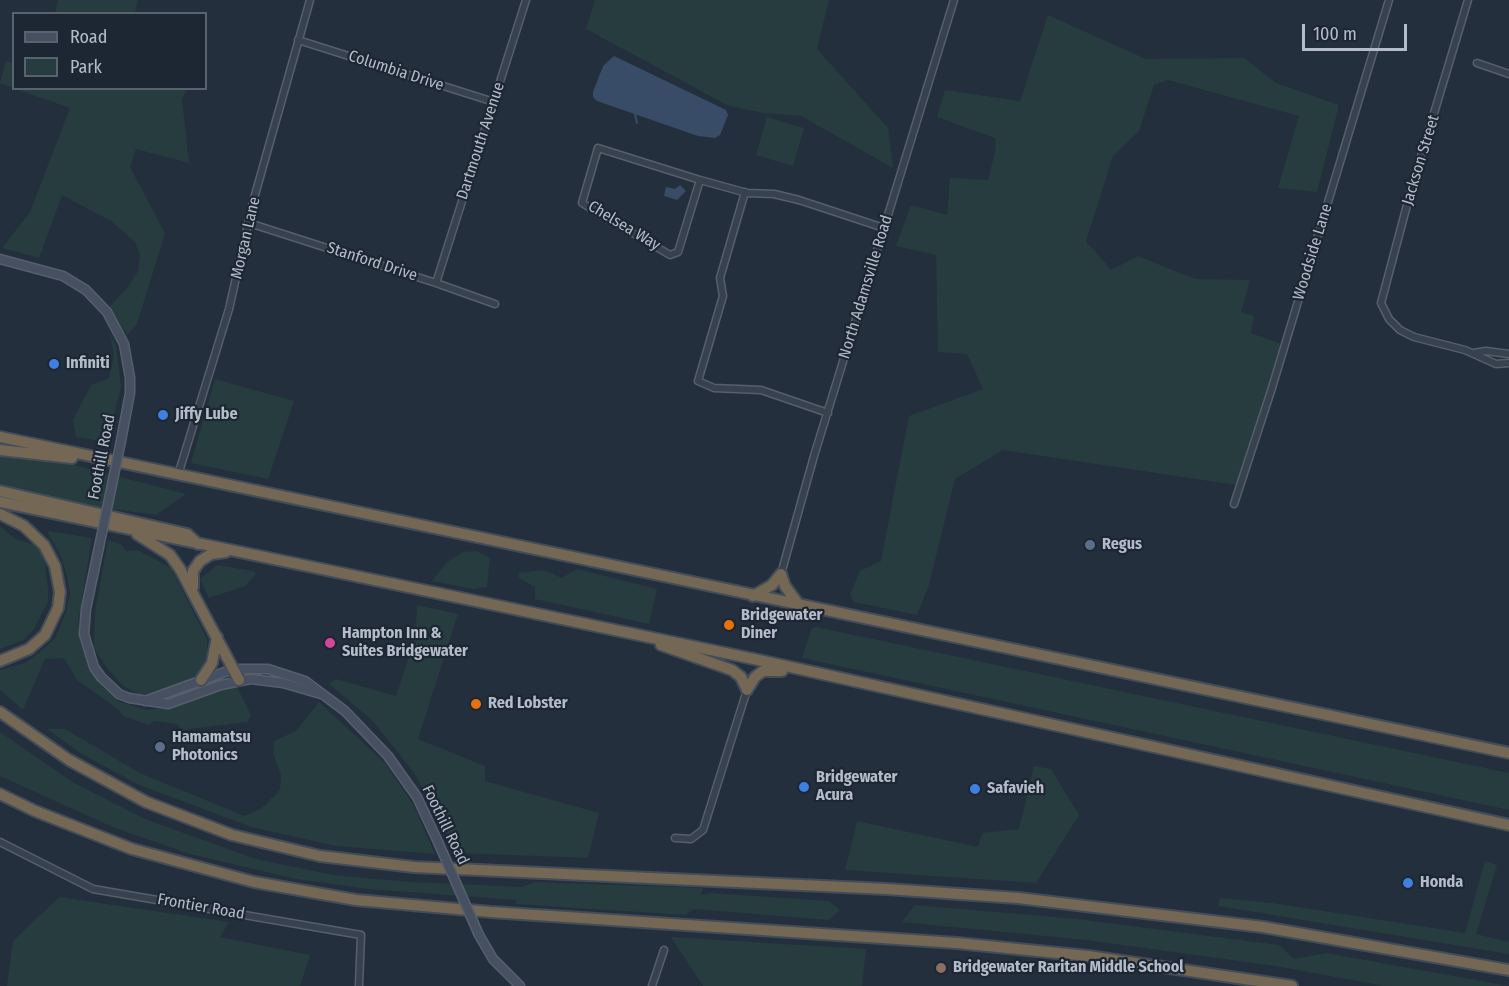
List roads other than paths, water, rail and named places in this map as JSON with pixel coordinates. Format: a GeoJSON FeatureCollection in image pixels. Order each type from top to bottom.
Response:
{"type":"FeatureCollection","features":[{"type":"Feature","properties":{"kind":"highway"},"geometry":{"type":"LineString","coordinates":[[0,437],[1509,753]]}},
{"type":"Feature","properties":{"kind":"highway"},"geometry":{"type":"LineString","coordinates":[[0,450],[62,458],[93,458]]}},
{"type":"Feature","properties":{"kind":"highway"},"geometry":{"type":"LineString","coordinates":[[0,491],[187,534],[198,544]]}},
{"type":"Feature","properties":{"kind":"highway"},"geometry":{"type":"LineString","coordinates":[[0,502],[821,674],[1509,825]]}},
{"type":"Feature","properties":{"kind":"highway"},"geometry":{"type":"LineString","coordinates":[[0,514],[24,526],[44,545],[56,566],[60,592],[55,615],[45,635],[29,649],[0,661]]}},
{"type":"Feature","properties":{"kind":"highway"},"geometry":{"type":"LineString","coordinates":[[132,530],[170,555],[194,591],[238,680]]}},
{"type":"Feature","properties":{"kind":"highway"},"geometry":{"type":"LineString","coordinates":[[194,591],[193,571],[200,561],[211,554],[238,552]]}},
{"type":"Feature","properties":{"kind":"highway"},"geometry":{"type":"LineString","coordinates":[[753,596],[768,588],[781,574],[785,586],[799,605]]}},
{"type":"Feature","properties":{"kind":"highway"},"geometry":{"type":"LineString","coordinates":[[633,634],[732,670],[741,677],[747,690]]}},
{"type":"Feature","properties":{"kind":"highway"},"geometry":{"type":"LineString","coordinates":[[201,680],[212,663],[217,637]]}},
{"type":"Feature","properties":{"kind":"highway"},"geometry":{"type":"LineString","coordinates":[[747,690],[755,677],[769,670],[821,674]]}},
{"type":"Feature","properties":{"kind":"highway"},"geometry":{"type":"LineString","coordinates":[[0,712],[69,760],[156,807],[231,835],[320,856],[414,867],[887,889],[1018,898],[1252,926],[1509,970]]}},
{"type":"Feature","properties":{"kind":"highway"},"geometry":{"type":"LineString","coordinates":[[0,794],[45,815],[141,851],[254,882],[356,900],[490,912],[957,943],[1088,956],[1292,986]]}},
{"type":"Feature","properties":{"kind":"street","name":"Morgan Lane"},"geometry":{"type":"LineString","coordinates":[[178,475],[229,309],[249,223],[310,0]]}},
{"type":"Feature","properties":{"kind":"street","name":"Dartmouth Avenue"},"geometry":{"type":"LineString","coordinates":[[436,283],[526,0]]}},
{"type":"Feature","properties":{"kind":"street","name":"North Adamsville Road"},"geometry":{"type":"LineString","coordinates":[[781,574],[954,0]]}},
{"type":"Feature","properties":{"kind":"street","name":"Woodside Lane"},"geometry":{"type":"LineString","coordinates":[[1234,504],[1389,0]]}},
{"type":"Feature","properties":{"kind":"street","name":"Jackson Street"},"geometry":{"type":"LineString","coordinates":[[1468,0],[1381,303],[1389,319],[1400,330],[1414,337],[1472,353]]}},
{"type":"Feature","properties":{"kind":"street","name":"Columbia Drive"},"geometry":{"type":"LineString","coordinates":[[298,40],[494,102]]}},
{"type":"Feature","properties":{"kind":"street"},"geometry":{"type":"LineString","coordinates":[[1477,63],[1509,74]]}},
{"type":"Feature","properties":{"kind":"street","name":"Chelsea Way"},"geometry":{"type":"LineString","coordinates":[[700,180],[678,252],[670,255],[582,203],[598,148],[745,192],[774,194],[799,200],[884,228]]}},
{"type":"Feature","properties":{"kind":"street"},"geometry":{"type":"LineString","coordinates":[[745,192],[720,278],[723,296],[698,381],[714,388],[761,390],[828,413]]}},
{"type":"Feature","properties":{"kind":"street","name":"Stanford Drive"},"geometry":{"type":"LineString","coordinates":[[249,223],[495,304]]}},
{"type":"Feature","properties":{"kind":"street","name":"Foothill Road"},"geometry":{"type":"LineString","coordinates":[[0,259],[63,276],[86,290],[107,312],[124,344],[130,378],[130,393],[84,623],[89,655],[101,677],[109,686],[129,698],[168,704],[238,680],[283,682],[321,694]]}},
{"type":"Feature","properties":{"kind":"street"},"geometry":{"type":"LineString","coordinates":[[1472,353],[1486,351],[1509,354]]}},
{"type":"Feature","properties":{"kind":"street"},"geometry":{"type":"LineString","coordinates":[[1472,353],[1496,364],[1509,363]]}},
{"type":"Feature","properties":{"kind":"street","name":"Foothill Road"},"geometry":{"type":"LineString","coordinates":[[145,701],[232,669],[281,672],[316,688],[345,711],[388,756],[417,797],[479,935],[493,959],[520,986]]}},
{"type":"Feature","properties":{"kind":"street"},"geometry":{"type":"LineString","coordinates":[[675,838],[692,839],[703,830],[747,690]]}},
{"type":"Feature","properties":{"kind":"street","name":"Frontier Road"},"geometry":{"type":"LineString","coordinates":[[0,842],[93,889],[361,935],[359,986]]}},
{"type":"Feature","properties":{"kind":"street"},"geometry":{"type":"LineString","coordinates":[[652,986],[664,950]]}},
{"type":"Feature","properties":{"kind":"water"},"geometry":{"type":"Polygon","coordinates":[[[614,56],[726,110],[728,115],[720,135],[715,138],[698,136],[597,101],[593,97],[593,92],[603,66],[614,56]]]}},
{"type":"Feature","properties":{"kind":"water"},"geometry":{"type":"Polygon","coordinates":[[[680,185],[686,191],[677,200],[664,196],[666,187],[675,189],[680,185]]]}},
{"type":"Feature","properties":{"kind":"waterway"},"geometry":{"type":"LineString","coordinates":[[635,114],[637,123]]}},
{"type":"Feature","properties":{"kind":"place","name":"Infiniti"},"geometry":{"type":"Point","coordinates":[54,364]}},
{"type":"Feature","properties":{"kind":"place","name":"Jiffy Lube"},"geometry":{"type":"Point","coordinates":[163,415]}},
{"type":"Feature","properties":{"kind":"place","name":"Regus"},"geometry":{"type":"Point","coordinates":[1090,545]}},
{"type":"Feature","properties":{"kind":"place","name":"Bridgewater Diner"},"geometry":{"type":"Point","coordinates":[729,625]}},
{"type":"Feature","properties":{"kind":"place","name":"Hampton Inn & Suites Bridgewater"},"geometry":{"type":"Point","coordinates":[330,643]}},
{"type":"Feature","properties":{"kind":"place","name":"Red Lobster"},"geometry":{"type":"Point","coordinates":[476,704]}},
{"type":"Feature","properties":{"kind":"place","name":"Hamamatsu Photonics"},"geometry":{"type":"Point","coordinates":[160,747]}},
{"type":"Feature","properties":{"kind":"place","name":"Bridgewater Acura"},"geometry":{"type":"Point","coordinates":[804,787]}},
{"type":"Feature","properties":{"kind":"place","name":"Safavieh"},"geometry":{"type":"Point","coordinates":[975,789]}},
{"type":"Feature","properties":{"kind":"place","name":"Honda"},"geometry":{"type":"Point","coordinates":[1408,883]}},
{"type":"Feature","properties":{"kind":"place","name":"Bridgewater Raritan Middle School"},"geometry":{"type":"Point","coordinates":[941,968]}}]}
